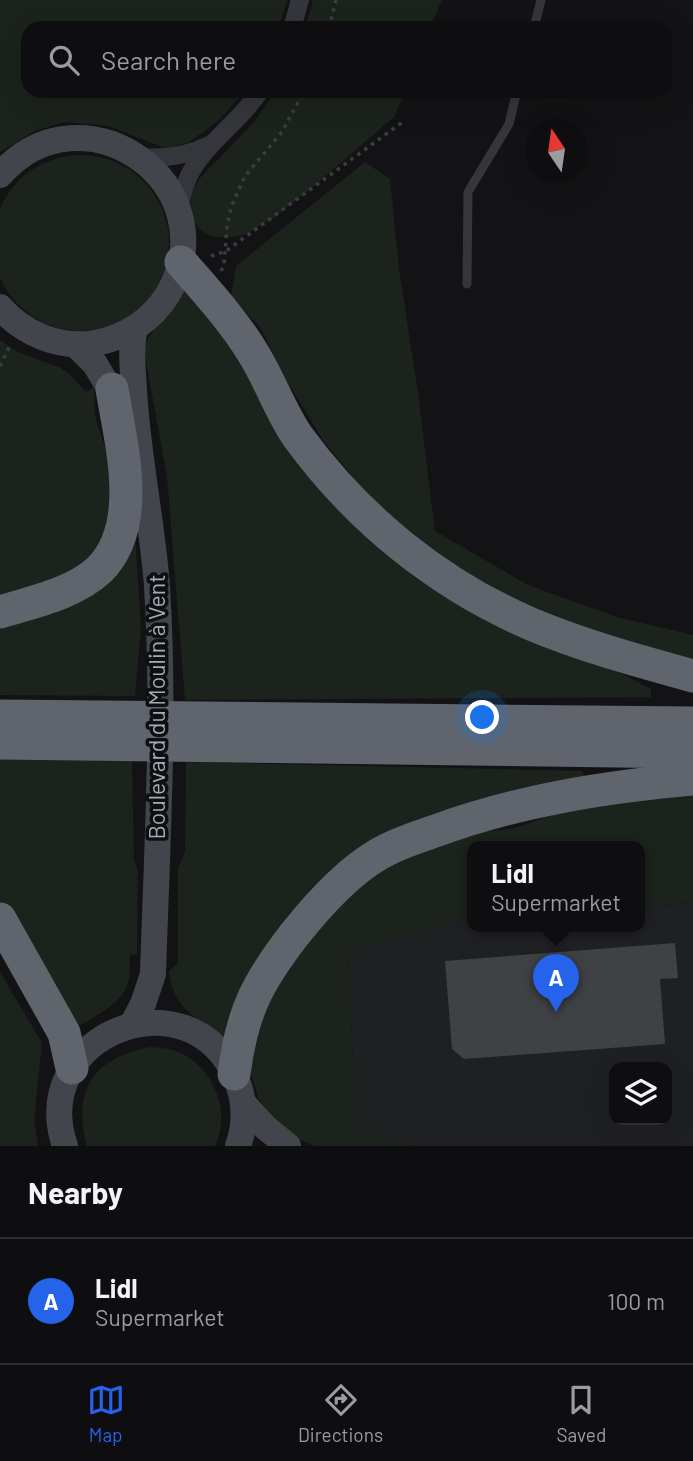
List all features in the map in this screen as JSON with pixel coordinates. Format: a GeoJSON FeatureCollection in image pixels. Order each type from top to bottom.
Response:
{"type":"FeatureCollection","features":[{"type":"Feature","properties":{"kind":"highway"},"geometry":{"type":"LineString","coordinates":[[182,250],[253,353],[285,416],[316,461],[372,522],[408,552],[462,589],[534,625],[610,652],[693,676]]}},
{"type":"Feature","properties":{"kind":"highway"},"geometry":{"type":"LineString","coordinates":[[0,611],[56,594],[88,578],[99,569],[114,547],[121,529],[126,478],[112,389]]}},
{"type":"Feature","properties":{"kind":"highway"},"geometry":{"type":"LineString","coordinates":[[0,716],[693,723]]}},
{"type":"Feature","properties":{"kind":"highway"},"geometry":{"type":"LineString","coordinates":[[0,743],[693,752]]}},
{"type":"Feature","properties":{"kind":"highway"},"geometry":{"type":"LineString","coordinates":[[239,1089],[237,1048],[249,1003],[266,972],[325,900],[379,854],[454,824],[556,796],[619,786],[693,779]]}},
{"type":"Feature","properties":{"kind":"highway"},"geometry":{"type":"LineString","coordinates":[[0,919],[64,1032],[72,1068]]}},
{"type":"Feature","properties":{"kind":"main road"},"geometry":{"type":"LineString","coordinates":[[0,307],[12,320],[36,335],[75,344],[106,340],[135,328],[146,320],[164,299],[177,275],[182,250],[178,212],[166,184],[140,158],[114,144],[74,138],[60,139],[34,148],[3,170]]}},
{"type":"Feature","properties":{"kind":"main road","name":"Boulevard du Moulin à Vent"},"geometry":{"type":"LineString","coordinates":[[132,1025],[144,1004],[153,974],[160,659],[154,547],[137,441],[132,352],[135,328]]}},
{"type":"Feature","properties":{"kind":"main road","name":"Boulevard du Moulin à Vent"},"geometry":{"type":"LineString","coordinates":[[75,344],[95,364],[112,389],[137,441]]}},
{"type":"Feature","properties":{"kind":"main road","name":"Boulevard du Moulin à Vent"},"geometry":{"type":"LineString","coordinates":[[153,974],[163,1002],[178,1027]]}},
{"type":"Feature","properties":{"kind":"main road"},"geometry":{"type":"LineString","coordinates":[[65,1146],[60,1130],[59,1108],[63,1087],[72,1068],[93,1043],[112,1032],[132,1025],[155,1023],[189,1031],[211,1044],[228,1063],[239,1089],[265,1127],[288,1146]]}},
{"type":"Feature","properties":{"kind":"main road"},"geometry":{"type":"LineString","coordinates":[[238,1146],[243,1128],[239,1089]]}},
{"type":"Feature","properties":{"kind":"street"},"geometry":{"type":"LineString","coordinates":[[294,21],[300,0]]}},
{"type":"Feature","properties":{"kind":"street"},"geometry":{"type":"LineString","coordinates":[[178,212],[191,171],[254,98]]}},
{"type":"Feature","properties":{"kind":"street"},"geometry":{"type":"LineString","coordinates":[[140,158],[176,156],[213,144]]}},
{"type":"Feature","properties":{"kind":"lane"},"geometry":{"type":"LineString","coordinates":[[536,21],[541,0]]}},
{"type":"Feature","properties":{"kind":"lane"},"geometry":{"type":"LineString","coordinates":[[467,284],[468,192],[509,124],[515,98]]}},
{"type":"Feature","properties":{"kind":"path"},"geometry":{"type":"LineString","coordinates":[[331,21],[336,0]]}},
{"type":"Feature","properties":{"kind":"path"},"geometry":{"type":"LineString","coordinates":[[219,273],[224,265],[227,225],[232,205],[245,176],[282,132],[300,98]]}},
{"type":"Feature","properties":{"kind":"path"},"geometry":{"type":"LineString","coordinates":[[182,250],[205,258],[226,251],[404,121]]}},
{"type":"Feature","properties":{"kind":"path"},"geometry":{"type":"LineString","coordinates":[[0,366],[12,344]]}},
{"type":"Feature","properties":{"kind":"shaded area"},"geometry":{"type":"Polygon","coordinates":[[[0,0],[287,0],[281,21],[21,21],[21,98],[239,98],[217,122],[189,142],[167,149],[109,126],[65,122],[35,131],[0,152],[0,0]]]}},
{"type":"Feature","properties":{"kind":"shaded area"},"geometry":{"type":"Polygon","coordinates":[[[313,0],[442,0],[433,21],[307,21],[313,0]]]}},
{"type":"Feature","properties":{"kind":"shaded area"},"geometry":{"type":"Polygon","coordinates":[[[270,98],[402,98],[394,117],[274,218],[244,235],[226,238],[211,236],[199,229],[193,219],[190,208],[192,193],[199,179],[255,121],[270,98]]]}},
{"type":"Feature","properties":{"kind":"shaded area"},"geometry":{"type":"Polygon","coordinates":[[[81,155],[115,162],[130,170],[154,194],[167,226],[169,243],[162,277],[143,305],[115,324],[81,331],[47,324],[19,305],[0,277],[0,209],[19,181],[47,162],[81,155]]]}},
{"type":"Feature","properties":{"kind":"shaded area"},"geometry":{"type":"Polygon","coordinates":[[[365,162],[390,179],[399,268],[435,531],[528,585],[617,617],[693,635],[693,662],[598,634],[506,595],[450,562],[368,496],[323,440],[288,383],[260,327],[231,297],[236,266],[365,162]]]}},
{"type":"Feature","properties":{"kind":"shaded area"},"geometry":{"type":"Polygon","coordinates":[[[184,286],[222,324],[316,475],[416,579],[487,620],[609,667],[651,689],[651,697],[185,700],[167,476],[143,346],[184,286]]]}},
{"type":"Feature","properties":{"kind":"shaded area"},"geometry":{"type":"Polygon","coordinates":[[[0,340],[18,352],[61,368],[86,392],[94,387],[95,416],[110,463],[111,515],[99,546],[73,576],[0,600],[0,340]]]}},
{"type":"Feature","properties":{"kind":"shaded area"},"geometry":{"type":"Polygon","coordinates":[[[135,533],[141,629],[135,696],[0,695],[0,624],[135,533]]]}},
{"type":"Feature","properties":{"kind":"shaded area"},"geometry":{"type":"Polygon","coordinates":[[[0,758],[132,761],[134,860],[138,871],[137,954],[130,955],[129,980],[122,995],[103,1012],[73,1029],[0,906],[0,758]]]}},
{"type":"Feature","properties":{"kind":"shaded area"},"geometry":{"type":"Polygon","coordinates":[[[186,762],[582,771],[586,782],[401,831],[229,1040],[189,1013],[171,984],[169,971],[178,963],[178,868],[185,852],[186,762]]]}},
{"type":"Feature","properties":{"kind":"shaded area"},"geometry":{"type":"Polygon","coordinates":[[[693,793],[693,903],[645,906],[645,841],[467,841],[467,917],[348,952],[356,1129],[412,1146],[314,1146],[290,1135],[273,1119],[259,1099],[248,1066],[262,1005],[321,923],[388,862],[489,830],[516,827],[548,816],[625,800],[693,793]]]}},
{"type":"Feature","properties":{"kind":"shaded area"},"geometry":{"type":"Polygon","coordinates":[[[693,903],[693,1146],[391,1146],[356,1134],[348,952],[467,917],[467,932],[645,932],[645,906],[693,903]]]}},
{"type":"Feature","properties":{"kind":"shaded area"},"geometry":{"type":"Polygon","coordinates":[[[0,972],[42,1043],[34,1120],[38,1146],[0,1146],[0,972]]]}},
{"type":"Feature","properties":{"kind":"shaded area"},"geometry":{"type":"Polygon","coordinates":[[[151,1047],[173,1050],[186,1056],[208,1076],[220,1103],[220,1132],[215,1146],[87,1146],[83,1108],[92,1079],[115,1059],[151,1047]]]}},
{"type":"Feature","properties":{"kind":"building"},"geometry":{"type":"Polygon","coordinates":[[[675,943],[678,978],[660,979],[665,1044],[464,1059],[452,1049],[445,961],[675,943]]]}},
{"type":"Feature","properties":{"kind":"place","name":"Lidl"},"geometry":{"type":"Point","coordinates":[556,1012]}}]}
